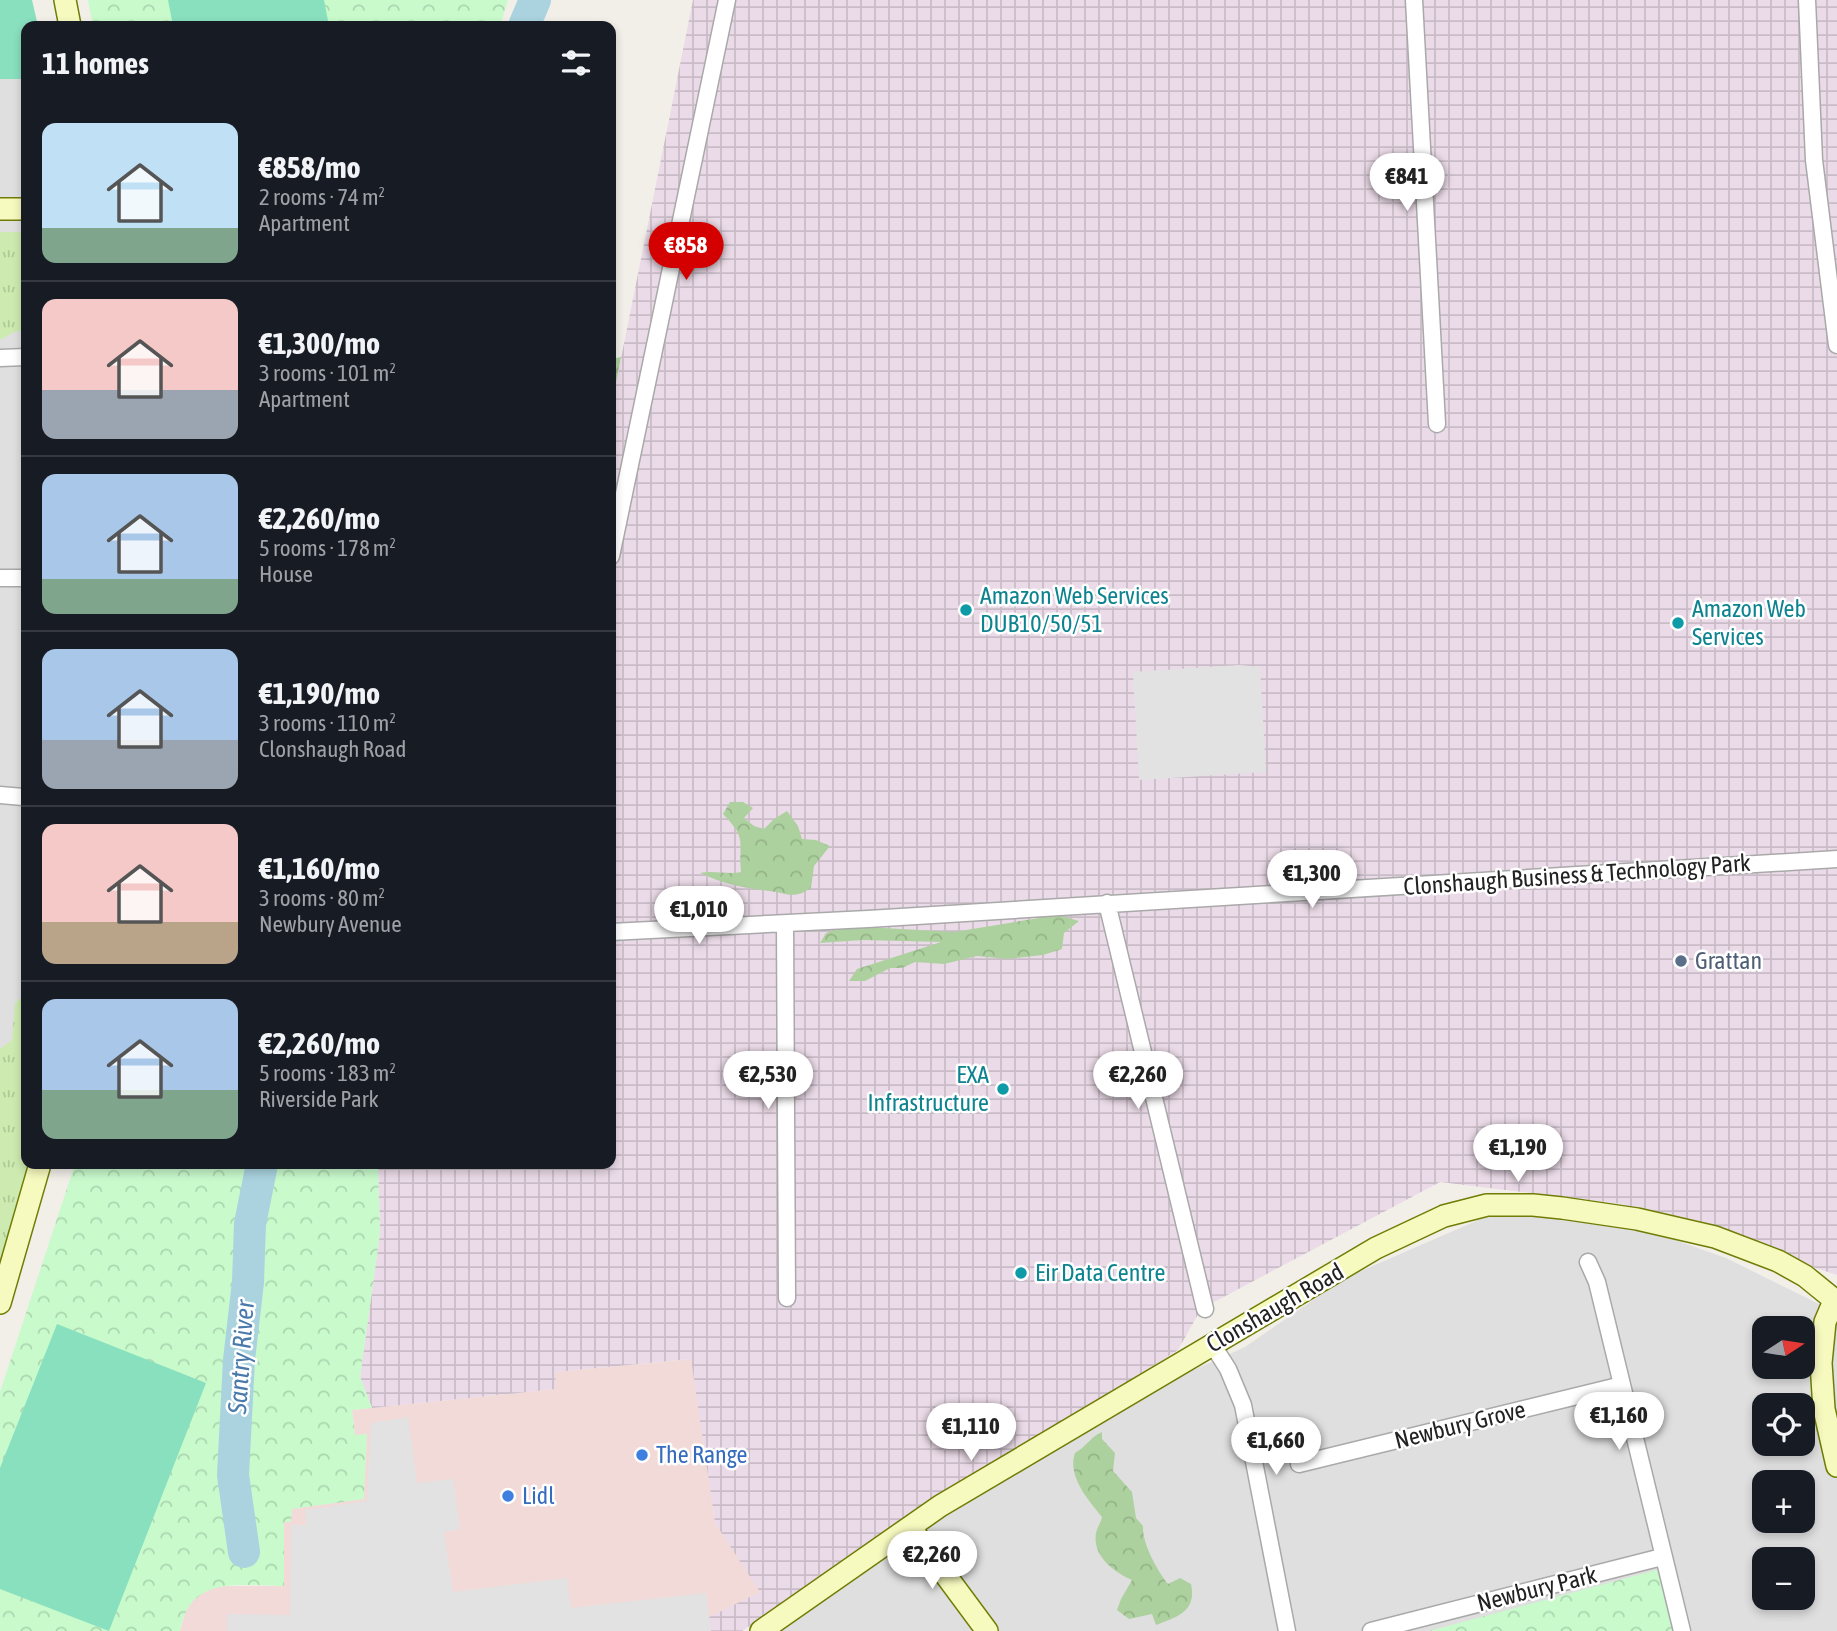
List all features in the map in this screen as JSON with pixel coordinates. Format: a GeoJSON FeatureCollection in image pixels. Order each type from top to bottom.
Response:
{"type":"FeatureCollection","features":[{"type":"Feature","properties":{"kind":"street"},"geometry":{"type":"LineString","coordinates":[[65,0],[69,21]]}},
{"type":"Feature","properties":{"kind":"street"},"geometry":{"type":"LineString","coordinates":[[616,532],[727,0]]}},
{"type":"Feature","properties":{"kind":"street"},"geometry":{"type":"LineString","coordinates":[[1414,0],[1437,424]]}},
{"type":"Feature","properties":{"kind":"street"},"geometry":{"type":"LineString","coordinates":[[1807,0],[1814,160],[1837,345]]}},
{"type":"Feature","properties":{"kind":"street"},"geometry":{"type":"LineString","coordinates":[[0,209],[21,209]]}},
{"type":"Feature","properties":{"kind":"street"},"geometry":{"type":"LineString","coordinates":[[0,358],[21,357]]}},
{"type":"Feature","properties":{"kind":"street"},"geometry":{"type":"LineString","coordinates":[[0,578],[21,578]]}},
{"type":"Feature","properties":{"kind":"street"},"geometry":{"type":"LineString","coordinates":[[0,795],[21,797]]}},
{"type":"Feature","properties":{"kind":"street","name":"Clonshaugh Business & Technology Park"},"geometry":{"type":"LineString","coordinates":[[616,932],[785,924],[1837,859]]}},
{"type":"Feature","properties":{"kind":"street"},"geometry":{"type":"LineString","coordinates":[[1107,904],[1205,1309]]}},
{"type":"Feature","properties":{"kind":"street"},"geometry":{"type":"LineString","coordinates":[[785,924],[787,1298]]}},
{"type":"Feature","properties":{"kind":"street"},"geometry":{"type":"LineString","coordinates":[[0,1303],[39,1169]]}},
{"type":"Feature","properties":{"kind":"street","name":"Clonshaugh Road"},"geometry":{"type":"LineString","coordinates":[[761,1631],[952,1499],[1376,1248],[1444,1216],[1487,1205],[1533,1205],[1637,1219],[1715,1237],[1778,1261],[1805,1276],[1836,1302]]}},
{"type":"Feature","properties":{"kind":"street"},"geometry":{"type":"LineString","coordinates":[[1588,1262],[1597,1282],[1682,1631]]}},
{"type":"Feature","properties":{"kind":"street"},"geometry":{"type":"LineString","coordinates":[[1836,1302],[1825,1322],[1821,1363],[1824,1409],[1837,1466]]}},
{"type":"Feature","properties":{"kind":"street"},"geometry":{"type":"LineString","coordinates":[[1212,1344],[1228,1369],[1243,1405],[1287,1631]]}},
{"type":"Feature","properties":{"kind":"street","name":"Newbury Grove"},"geometry":{"type":"LineString","coordinates":[[1299,1464],[1622,1385]]}},
{"type":"Feature","properties":{"kind":"street"},"geometry":{"type":"LineString","coordinates":[[910,1527],[986,1631]]}},
{"type":"Feature","properties":{"kind":"street","name":"Newbury Park"},"geometry":{"type":"LineString","coordinates":[[1371,1631],[1662,1557]]}},
{"type":"Feature","properties":{"kind":"shaded area"},"geometry":{"type":"Polygon","coordinates":[[[693,0],[1837,0],[1837,1275],[1622,1204],[1440,1182],[1201,1309],[1178,1350],[742,1631],[681,1631],[760,1592],[715,1523],[691,1359],[555,1372],[556,1389],[372,1408],[360,1377],[380,1233],[378,1169],[616,1169],[616,383],[693,0]]]}},
{"type":"Feature","properties":{"kind":"shaded area"},"geometry":{"type":"Polygon","coordinates":[[[0,79],[21,79],[21,1152],[0,1228],[0,79]]]}},
{"type":"Feature","properties":{"kind":"shaded area"},"geometry":{"type":"Polygon","coordinates":[[[1239,665],[1260,667],[1266,772],[1139,780],[1133,672],[1239,665]]]}},
{"type":"Feature","properties":{"kind":"shaded area"},"geometry":{"type":"Polygon","coordinates":[[[1537,1211],[1624,1222],[1726,1258],[1837,1313],[1837,1631],[763,1631],[965,1497],[1135,1396],[1245,1347],[1345,1278],[1483,1218],[1537,1211]]]}},
{"type":"Feature","properties":{"kind":"shaded area"},"geometry":{"type":"Polygon","coordinates":[[[692,1359],[715,1523],[761,1592],[726,1631],[180,1631],[187,1606],[195,1597],[208,1590],[220,1586],[284,1586],[284,1522],[291,1508],[367,1434],[355,1436],[352,1410],[555,1389],[554,1372],[692,1359]]]}},
{"type":"Feature","properties":{"kind":"shaded area"},"geometry":{"type":"Polygon","coordinates":[[[408,1417],[417,1483],[453,1479],[460,1529],[444,1532],[453,1592],[567,1578],[571,1608],[706,1593],[711,1631],[227,1631],[227,1614],[290,1615],[291,1525],[306,1525],[305,1510],[367,1501],[371,1423],[408,1417]]]}},
{"type":"Feature","properties":{"kind":"green space"},"geometry":{"type":"Polygon","coordinates":[[[0,0],[32,0],[37,21],[21,21],[21,79],[0,79],[0,0]]]}},
{"type":"Feature","properties":{"kind":"green space"},"geometry":{"type":"Polygon","coordinates":[[[88,0],[508,0],[502,21],[92,21],[88,0]]]}},
{"type":"Feature","properties":{"kind":"green space"},"geometry":{"type":"Polygon","coordinates":[[[168,0],[324,0],[328,21],[172,21],[168,0]]]}},
{"type":"Feature","properties":{"kind":"green space"},"geometry":{"type":"Polygon","coordinates":[[[0,232],[21,232],[21,331],[0,340],[0,232]]]}},
{"type":"Feature","properties":{"kind":"green space"},"geometry":{"type":"Polygon","coordinates":[[[621,357],[616,382],[616,358],[621,357]]]}},
{"type":"Feature","properties":{"kind":"green space"},"geometry":{"type":"Polygon","coordinates":[[[730,802],[743,802],[753,808],[744,818],[754,826],[764,829],[787,811],[798,826],[802,839],[816,840],[830,846],[814,866],[811,888],[800,894],[790,895],[734,885],[700,873],[741,872],[739,836],[723,814],[730,802]]]}},
{"type":"Feature","properties":{"kind":"green space"},"geometry":{"type":"Polygon","coordinates":[[[1058,915],[1079,921],[1064,933],[1062,949],[1043,955],[1007,959],[977,956],[944,964],[915,962],[902,968],[890,968],[865,981],[849,981],[857,969],[941,942],[863,940],[820,943],[826,933],[848,926],[954,932],[1058,915]]]}},
{"type":"Feature","properties":{"kind":"green space"},"geometry":{"type":"Polygon","coordinates":[[[21,997],[21,1169],[29,1169],[0,1268],[0,1049],[12,1040],[15,1004],[21,997]]]}},
{"type":"Feature","properties":{"kind":"green space"},"geometry":{"type":"Polygon","coordinates":[[[73,1169],[378,1169],[380,1233],[360,1377],[372,1408],[352,1410],[355,1435],[367,1434],[364,1499],[292,1509],[291,1522],[284,1522],[284,1586],[234,1585],[206,1592],[194,1600],[180,1631],[0,1631],[0,1392],[73,1169]]]}},
{"type":"Feature","properties":{"kind":"green space"},"geometry":{"type":"Polygon","coordinates":[[[57,1324],[206,1383],[109,1631],[0,1589],[0,1468],[57,1324]]]}},
{"type":"Feature","properties":{"kind":"green space"},"geometry":{"type":"Polygon","coordinates":[[[1102,1432],[1102,1439],[1115,1453],[1113,1471],[1132,1492],[1136,1518],[1143,1526],[1148,1548],[1159,1571],[1168,1584],[1180,1578],[1191,1584],[1191,1601],[1184,1612],[1156,1625],[1152,1614],[1129,1619],[1117,1610],[1132,1580],[1112,1568],[1097,1549],[1096,1533],[1102,1517],[1076,1479],[1073,1462],[1075,1453],[1102,1432]]]}},
{"type":"Feature","properties":{"kind":"green space"},"geometry":{"type":"Polygon","coordinates":[[[1657,1570],[1674,1631],[1429,1631],[1657,1570]]]}},
{"type":"Feature","properties":{"kind":"waterway","name":"Santry River"},"geometry":{"type":"LineString","coordinates":[[526,21],[535,0]]}},
{"type":"Feature","properties":{"kind":"waterway","name":"Santry River"},"geometry":{"type":"LineString","coordinates":[[244,1552],[233,1475],[250,1224],[261,1169]]}},
{"type":"Feature","properties":{"kind":"place","name":"Amazon Web Services DUB10/50/51"},"geometry":{"type":"Point","coordinates":[966,610]}},
{"type":"Feature","properties":{"kind":"place","name":"Amazon Web Services"},"geometry":{"type":"Point","coordinates":[1678,623]}},
{"type":"Feature","properties":{"kind":"place","name":"Grattan"},"geometry":{"type":"Point","coordinates":[1681,961]}},
{"type":"Feature","properties":{"kind":"place","name":"EXA Infrastructure"},"geometry":{"type":"Point","coordinates":[1003,1089]}},
{"type":"Feature","properties":{"kind":"place","name":"Eir Data Centre"},"geometry":{"type":"Point","coordinates":[1021,1273]}},
{"type":"Feature","properties":{"kind":"place","name":"The Range"},"geometry":{"type":"Point","coordinates":[642,1455]}},
{"type":"Feature","properties":{"kind":"place","name":"Lidl"},"geometry":{"type":"Point","coordinates":[508,1496]}}]}
